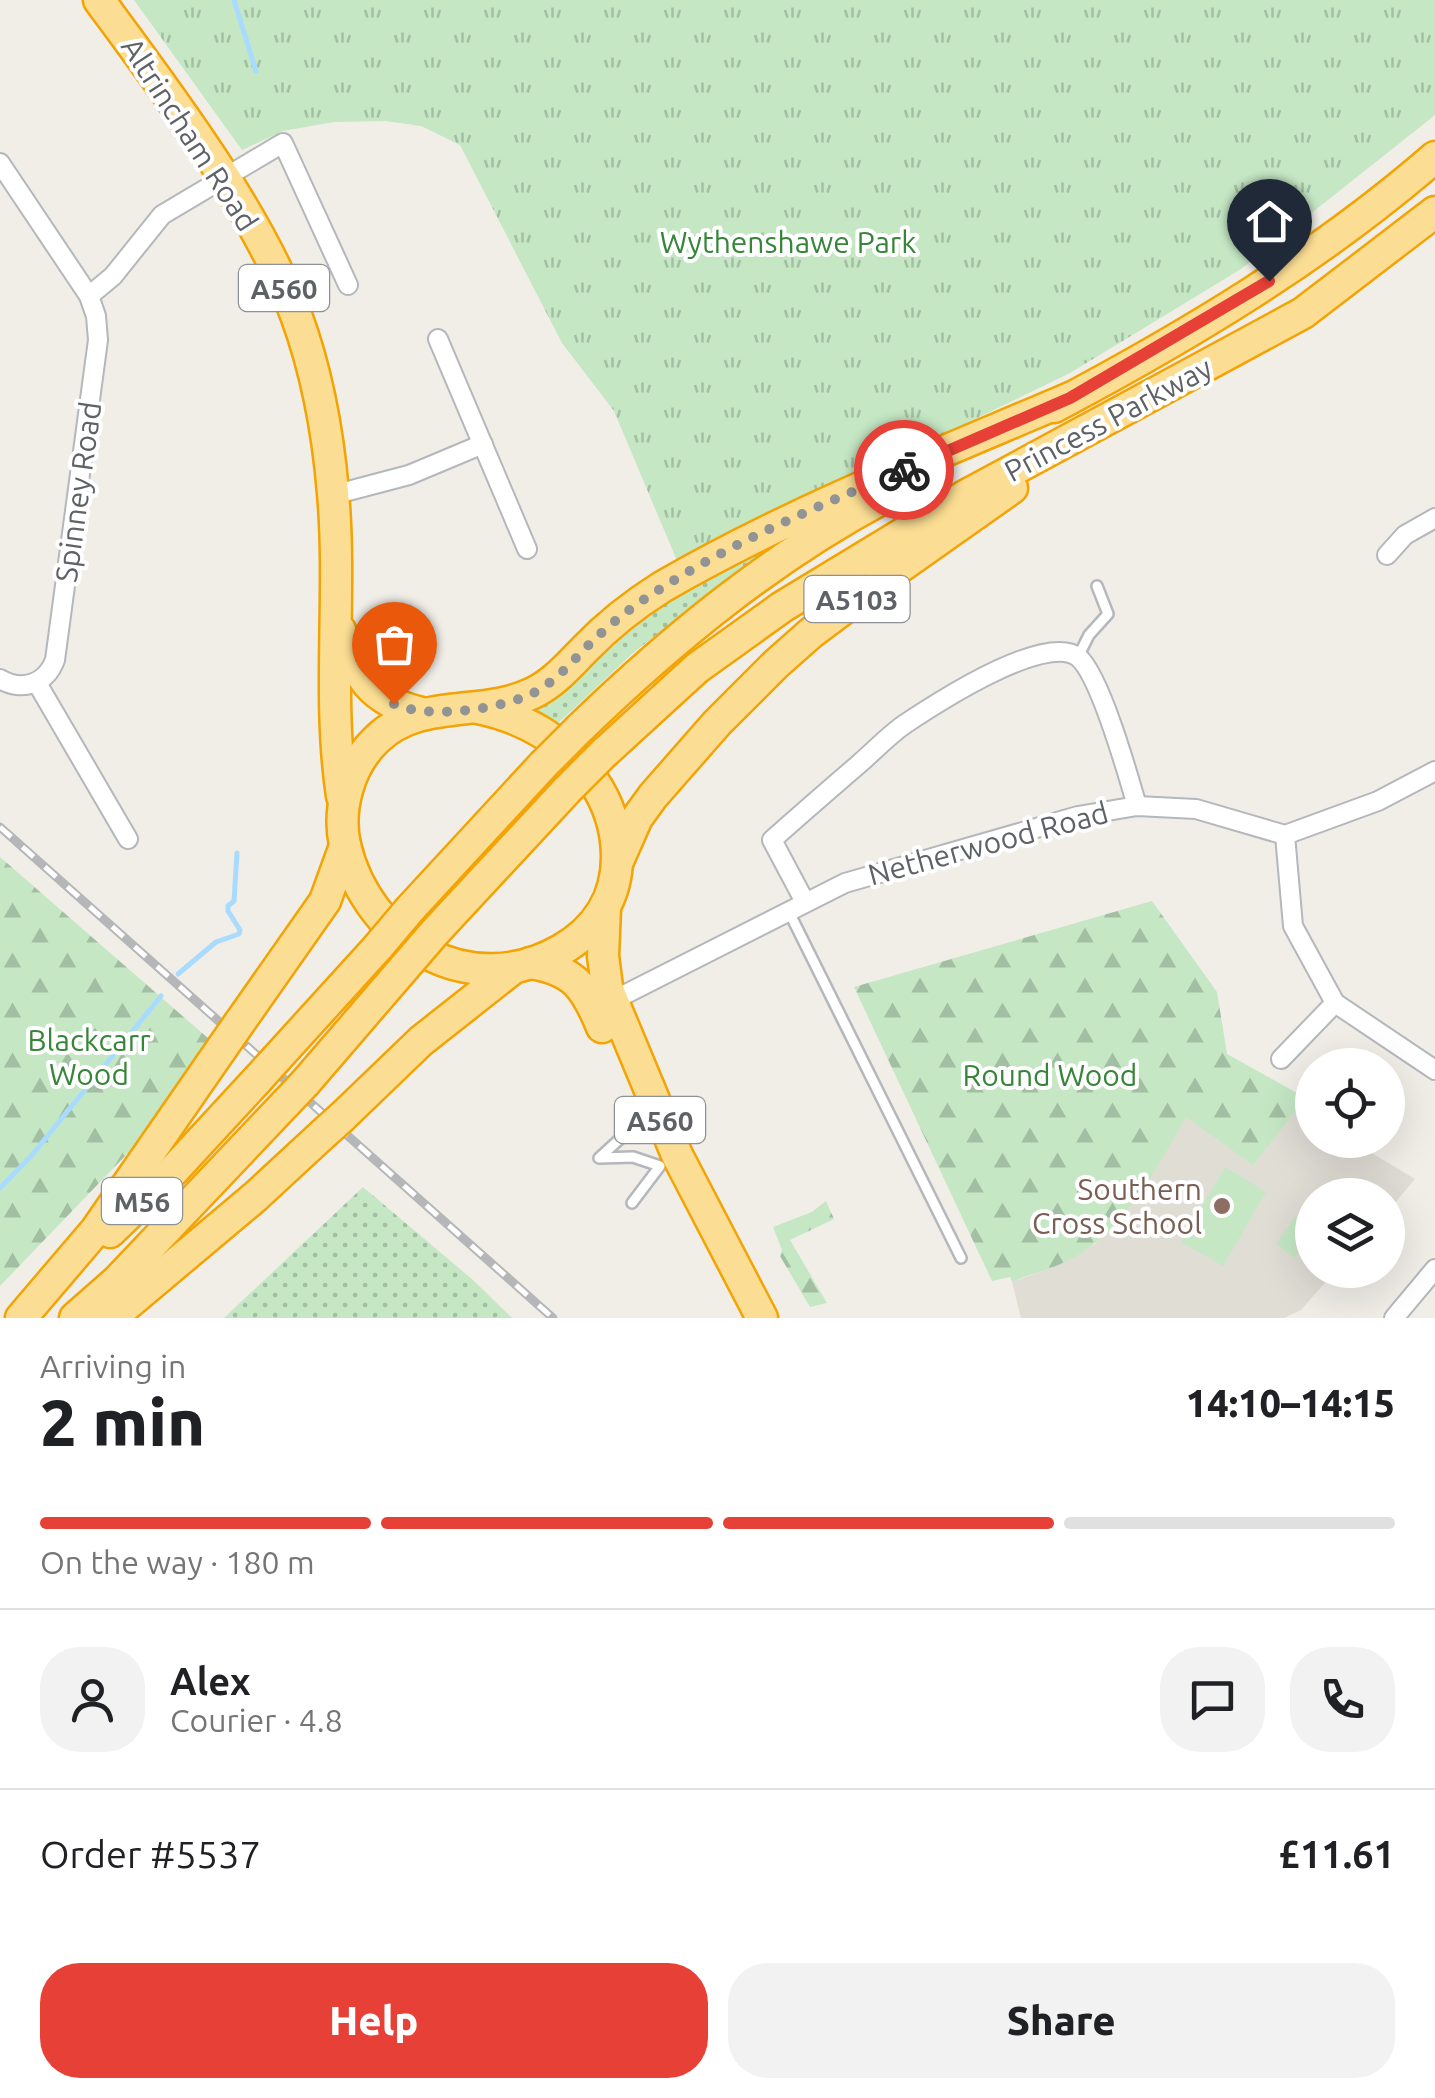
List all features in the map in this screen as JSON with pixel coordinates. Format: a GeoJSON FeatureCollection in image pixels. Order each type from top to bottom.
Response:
{"type":"FeatureCollection","features":[{"type":"Feature","properties":{"kind":"highway","name":"Altrincham Road"},"geometry":{"type":"LineString","coordinates":[[100,0],[221,177],[267,254],[295,313],[316,379],[334,495],[334,708],[344,809]]}},
{"type":"Feature","properties":{"kind":"highway","name":"Princess Parkway"},"geometry":{"type":"LineString","coordinates":[[22,1318],[173,1170],[543,765],[650,663],[756,577],[827,528],[1070,398],[1302,261],[1387,199],[1435,157]]}},
{"type":"Feature","properties":{"kind":"highway","name":"Princess Parkway"},"geometry":{"type":"LineString","coordinates":[[75,1318],[117,1280],[296,1093],[435,932],[567,790],[697,668],[822,581],[965,496],[1303,314],[1435,212]]}},
{"type":"Feature","properties":{"kind":"highway"},"geometry":{"type":"LineString","coordinates":[[478,708],[516,700],[544,687],[612,624],[659,589],[780,524],[1070,398]]}},
{"type":"Feature","properties":{"kind":"highway","name":"A5103"},"geometry":{"type":"LineString","coordinates":[[617,863],[637,818],[652,796],[776,664],[886,577],[1087,432]]}},
{"type":"Feature","properties":{"kind":"highway","name":"Altrincham Road"},"geometry":{"type":"LineString","coordinates":[[337,623],[366,684],[381,698],[422,713]]}},
{"type":"Feature","properties":{"kind":"highway","name":"A560"},"geometry":{"type":"LineString","coordinates":[[605,908],[579,938],[545,959],[484,971],[438,959],[408,942],[369,903],[354,874],[345,846],[344,809],[350,779],[384,732],[422,713],[478,708],[509,716],[540,732],[585,769],[600,790],[613,822],[617,863],[605,908],[604,972],[612,1001],[677,1156],[762,1318]]}},
{"type":"Feature","properties":{"kind":"highway","name":"M56"},"geometry":{"type":"LineString","coordinates":[[22,1318],[96,1230],[325,901],[345,846]]}},
{"type":"Feature","properties":{"kind":"highway","name":"A560"},"geometry":{"type":"LineString","coordinates":[[522,965],[565,973],[588,995],[660,1166],[741,1318]]}},
{"type":"Feature","properties":{"kind":"highway","name":"M56"},"geometry":{"type":"LineString","coordinates":[[111,1318],[255,1197],[421,1041],[481,991],[522,965]]}},
{"type":"Feature","properties":{"kind":"street"},"geometry":{"type":"LineString","coordinates":[[0,163],[89,296],[113,276],[162,215],[283,143],[348,285]]}},
{"type":"Feature","properties":{"kind":"street","name":"Spinney Road"},"geometry":{"type":"LineString","coordinates":[[37,683],[56,660],[96,355],[98,326],[89,296]]}},
{"type":"Feature","properties":{"kind":"street"},"geometry":{"type":"LineString","coordinates":[[438,339],[527,550]]}},
{"type":"Feature","properties":{"kind":"street"},"geometry":{"type":"LineString","coordinates":[[334,495],[409,475],[483,444]]}},
{"type":"Feature","properties":{"kind":"street"},"geometry":{"type":"LineString","coordinates":[[1388,555],[1405,535],[1435,518]]}},
{"type":"Feature","properties":{"kind":"street"},"geometry":{"type":"LineString","coordinates":[[797,906],[772,840],[903,725],[998,670],[1046,652],[1064,651],[1078,658],[1091,675],[1125,763],[1136,806]]}},
{"type":"Feature","properties":{"kind":"street"},"geometry":{"type":"LineString","coordinates":[[0,680],[18,686],[37,683],[128,839]]}},
{"type":"Feature","properties":{"kind":"street"},"geometry":{"type":"LineString","coordinates":[[1435,770],[1378,801],[1285,835],[1293,926],[1335,1003],[1435,1070]]}},
{"type":"Feature","properties":{"kind":"street","name":"Netherwood Road"},"geometry":{"type":"LineString","coordinates":[[612,1001],[857,879],[1078,816],[1136,806],[1196,809],[1285,835]]}},
{"type":"Feature","properties":{"kind":"street"},"geometry":{"type":"LineString","coordinates":[[1282,1058],[1335,1003]]}},
{"type":"Feature","properties":{"kind":"street"},"geometry":{"type":"LineString","coordinates":[[1394,1318],[1435,1269]]}},
{"type":"Feature","properties":{"kind":"lane"},"geometry":{"type":"LineString","coordinates":[[1078,658],[1089,635],[1108,614],[1097,586]]}},
{"type":"Feature","properties":{"kind":"lane"},"geometry":{"type":"LineString","coordinates":[[797,906],[961,1258]]}},
{"type":"Feature","properties":{"kind":"lane"},"geometry":{"type":"LineString","coordinates":[[632,1203],[660,1166],[633,1157],[599,1158],[622,1138],[636,1112]]}},
{"type":"Feature","properties":{"kind":"shaded area","name":"Southern Cross School"},"geometry":{"type":"Polygon","coordinates":[[[1295,1112],[1295,1158],[1380,1158],[1415,1179],[1405,1191],[1405,1178],[1295,1178],[1295,1288],[1320,1288],[1301,1310],[1284,1318],[1021,1318],[1012,1282],[1056,1266],[1095,1244],[1128,1210],[1186,1116],[1253,1164],[1295,1112]]]}},
{"type":"Feature","properties":{"kind":"green space","name":"Wythenshawe Park"},"geometry":{"type":"Polygon","coordinates":[[[134,0],[1435,0],[1435,115],[1241,269],[1070,373],[678,563],[614,411],[562,343],[460,145],[421,126],[385,121],[334,122],[283,131],[242,150],[134,0]]]}},
{"type":"Feature","properties":{"kind":"green space"},"geometry":{"type":"Polygon","coordinates":[[[814,523],[720,585],[633,653],[555,726],[522,709],[624,628],[711,574],[814,523]]]}},
{"type":"Feature","properties":{"kind":"green space","name":"Blackcarr Wood"},"geometry":{"type":"Polygon","coordinates":[[[0,857],[209,1039],[152,1128],[0,1286],[0,857]]]}},
{"type":"Feature","properties":{"kind":"green space","name":"Round Wood"},"geometry":{"type":"Polygon","coordinates":[[[1152,901],[1217,992],[1227,1054],[1295,1092],[1295,1112],[1253,1165],[1186,1117],[1133,1203],[1099,1240],[1056,1266],[1012,1282],[1010,1277],[992,1281],[854,987],[1152,901]]]}},
{"type":"Feature","properties":{"kind":"green space"},"geometry":{"type":"Polygon","coordinates":[[[1225,1167],[1266,1192],[1223,1266],[1181,1242],[1225,1167]]]}},
{"type":"Feature","properties":{"kind":"green space"},"geometry":{"type":"Polygon","coordinates":[[[363,1187],[473,1280],[512,1318],[224,1318],[363,1187]]]}},
{"type":"Feature","properties":{"kind":"green space"},"geometry":{"type":"Polygon","coordinates":[[[826,1201],[834,1219],[790,1240],[827,1303],[810,1307],[780,1256],[782,1250],[773,1227],[812,1212],[826,1201]]]}},
{"type":"Feature","properties":{"kind":"green space"},"geometry":{"type":"Polygon","coordinates":[[[1295,1216],[1294,1258],[1276,1244],[1295,1216]]]}},
{"type":"Feature","properties":{"kind":"waterway"},"geometry":{"type":"LineString","coordinates":[[234,0],[256,71]]}},
{"type":"Feature","properties":{"kind":"waterway"},"geometry":{"type":"LineString","coordinates":[[178,974],[216,942],[239,934],[228,911],[234,901],[237,853]]}},
{"type":"Feature","properties":{"kind":"waterway"},"geometry":{"type":"LineString","coordinates":[[0,1188],[32,1155],[161,996]]}},
{"type":"Feature","properties":{"kind":"railway"},"geometry":{"type":"LineString","coordinates":[[0,827],[553,1318]]}},
{"type":"Feature","properties":{"kind":"way so far"},"geometry":{"type":"LineString","coordinates":[[394,704],[422,713],[478,708],[532,694],[558,677],[612,624],[659,589],[780,524],[904,470]]}},
{"type":"Feature","properties":{"kind":"place","name":"Southern Cross School"},"geometry":{"type":"Point","coordinates":[1222,1206]}},
{"type":"Feature","properties":{"kind":"route"},"geometry":{"type":"LineString","coordinates":[[904,470],[1070,398],[1269,281]]}}]}
